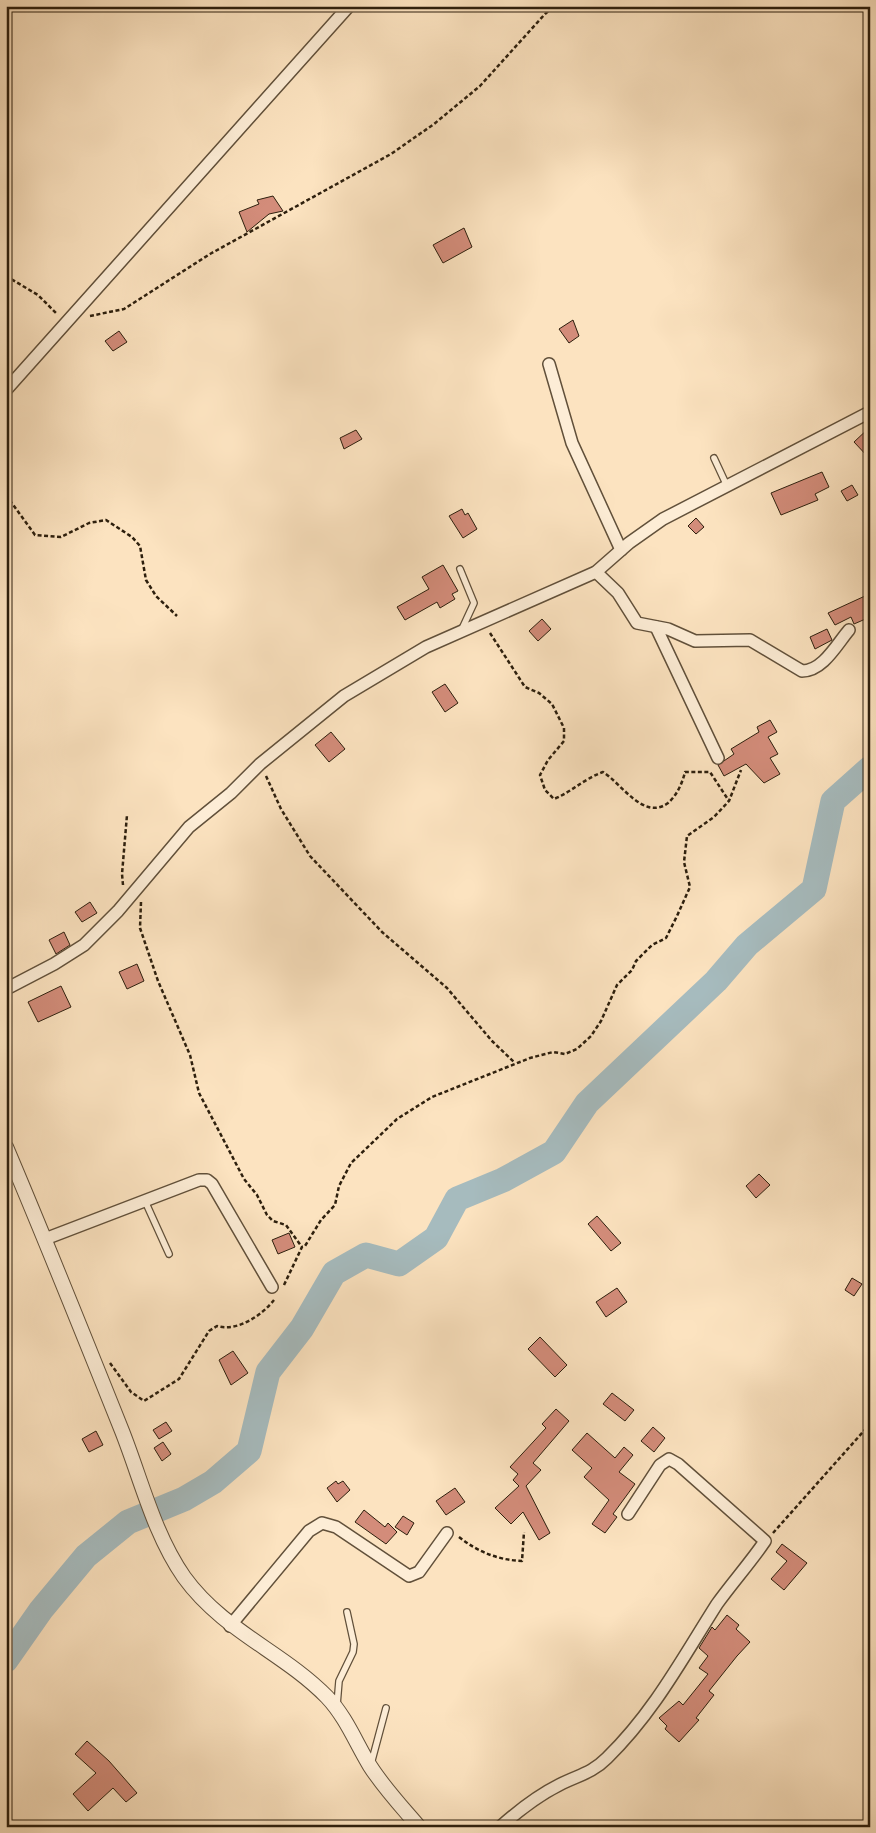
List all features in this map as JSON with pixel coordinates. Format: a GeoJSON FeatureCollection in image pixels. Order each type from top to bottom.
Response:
{"type":"FeatureCollection","features":[{"type":"Feature","properties":{"kind":"street"},"geometry":{"type":"LineString","coordinates":[[6,390],[350,6]]}},
{"type":"Feature","properties":{"kind":"street"},"geometry":{"type":"LineString","coordinates":[[549,364],[572,443],[621,550]]}},
{"type":"Feature","properties":{"kind":"street"},"geometry":{"type":"LineString","coordinates":[[6,989],[70,955],[100,929],[180,837],[231,793],[260,764],[344,696],[426,647],[596,572],[621,550],[664,519],[869,412]]}},
{"type":"Feature","properties":{"kind":"street"},"geometry":{"type":"LineString","coordinates":[[596,572],[618,593],[634,620],[644,625],[695,640],[750,640],[802,671],[810,671],[817,666],[849,630]]}},
{"type":"Feature","properties":{"kind":"street"},"geometry":{"type":"LineString","coordinates":[[656,627],[718,758]]}},
{"type":"Feature","properties":{"kind":"street"},"geometry":{"type":"LineString","coordinates":[[6,1147],[45,1239],[157,1526],[184,1577],[230,1626],[317,1688],[337,1709],[371,1766],[419,1827]]}},
{"type":"Feature","properties":{"kind":"street"},"geometry":{"type":"LineString","coordinates":[[45,1239],[199,1180],[207,1180],[212,1184],[276,1292]]}},
{"type":"Feature","properties":{"kind":"street"},"geometry":{"type":"LineString","coordinates":[[500,1827],[522,1808],[559,1785],[586,1774],[607,1758],[636,1728],[676,1674],[719,1602],[765,1541],[678,1464],[669,1459],[660,1465],[628,1514]]}},
{"type":"Feature","properties":{"kind":"street"},"geometry":{"type":"LineString","coordinates":[[230,1626],[309,1530],[322,1523],[336,1526],[409,1576],[419,1572],[447,1533]]}},
{"type":"Feature","properties":{"kind":"lane"},"geometry":{"type":"LineString","coordinates":[[714,458],[727,486]]}},
{"type":"Feature","properties":{"kind":"lane"},"geometry":{"type":"LineString","coordinates":[[460,569],[474,603],[461,631]]}},
{"type":"Feature","properties":{"kind":"lane"},"geometry":{"type":"LineString","coordinates":[[144,1201],[169,1254]]}},
{"type":"Feature","properties":{"kind":"lane"},"geometry":{"type":"LineString","coordinates":[[337,1709],[339,1681],[353,1652],[354,1644],[347,1612]]}},
{"type":"Feature","properties":{"kind":"lane"},"geometry":{"type":"LineString","coordinates":[[371,1766],[386,1708]]}},
{"type":"Feature","properties":{"kind":"path"},"geometry":{"type":"LineString","coordinates":[[6,276],[38,295],[66,321],[124,309],[210,254],[391,154],[434,124],[480,86],[545,14],[556,6]]}},
{"type":"Feature","properties":{"kind":"path"},"geometry":{"type":"LineString","coordinates":[[6,495],[35,535],[61,538],[89,523],[106,520],[132,538],[140,546],[146,580],[156,596],[177,616]]}},
{"type":"Feature","properties":{"kind":"path"},"geometry":{"type":"LineString","coordinates":[[482,621],[525,686],[540,693],[552,704],[564,728],[564,741],[548,760],[540,775],[545,790],[554,799],[564,795],[586,778],[603,772],[614,779],[633,799],[650,808],[660,808],[674,798],[685,772],[694,771],[710,772],[729,801]]}},
{"type":"Feature","properties":{"kind":"path"},"geometry":{"type":"LineString","coordinates":[[260,764],[281,809],[310,856],[382,932],[447,988],[492,1041],[515,1063]]}},
{"type":"Feature","properties":{"kind":"path"},"geometry":{"type":"LineString","coordinates":[[108,1359],[131,1392],[144,1402],[179,1379],[209,1331],[217,1326],[226,1329],[249,1321],[276,1292],[296,1263],[302,1247],[335,1205],[340,1186],[351,1163],[397,1119],[432,1096],[515,1063],[553,1052],[565,1054],[577,1049],[591,1036],[601,1021],[617,985],[632,970],[636,961],[652,944],[666,938],[690,887],[684,862],[687,836],[714,817],[729,801],[741,770]]}},
{"type":"Feature","properties":{"kind":"path"},"geometry":{"type":"LineString","coordinates":[[125,902],[122,874],[126,815]]}},
{"type":"Feature","properties":{"kind":"path"},"geometry":{"type":"LineString","coordinates":[[140,884],[140,928],[158,981],[190,1055],[199,1093],[244,1180],[257,1194],[267,1215],[273,1221],[286,1225],[302,1247]]}},
{"type":"Feature","properties":{"kind":"path"},"geometry":{"type":"LineString","coordinates":[[765,1541],[870,1424]]}},
{"type":"Feature","properties":{"kind":"path"},"geometry":{"type":"LineString","coordinates":[[447,1533],[453,1532],[476,1550],[506,1560],[522,1561],[524,1532]]}},
{"type":"Feature","properties":{"kind":"building"},"geometry":{"type":"Polygon","coordinates":[[[273,196],[283,211],[269,214],[247,232],[239,212],[259,204],[257,200],[273,196]]]}},
{"type":"Feature","properties":{"kind":"building"},"geometry":{"type":"Polygon","coordinates":[[[464,228],[472,247],[443,263],[433,245],[464,228]]]}},
{"type":"Feature","properties":{"kind":"building"},"geometry":{"type":"Polygon","coordinates":[[[573,320],[579,336],[569,343],[559,329],[573,320]]]}},
{"type":"Feature","properties":{"kind":"building"},"geometry":{"type":"Polygon","coordinates":[[[119,331],[127,342],[113,351],[105,341],[119,331]]]}},
{"type":"Feature","properties":{"kind":"building"},"geometry":{"type":"Polygon","coordinates":[[[870,427],[870,459],[854,442],[870,427]]]}},
{"type":"Feature","properties":{"kind":"building"},"geometry":{"type":"Polygon","coordinates":[[[356,430],[362,439],[344,449],[340,438],[356,430]]]}},
{"type":"Feature","properties":{"kind":"building"},"geometry":{"type":"Polygon","coordinates":[[[822,472],[829,487],[815,494],[818,500],[781,515],[771,493],[822,472]]]}},
{"type":"Feature","properties":{"kind":"building"},"geometry":{"type":"Polygon","coordinates":[[[852,485],[858,495],[847,501],[841,491],[852,485]]]}},
{"type":"Feature","properties":{"kind":"building"},"geometry":{"type":"Polygon","coordinates":[[[462,509],[465,515],[468,513],[477,529],[463,538],[449,516],[462,509]]]}},
{"type":"Feature","properties":{"kind":"building"},"geometry":{"type":"Polygon","coordinates":[[[696,518],[704,527],[696,534],[688,526],[696,518]]]}},
{"type":"Feature","properties":{"kind":"building"},"geometry":{"type":"Polygon","coordinates":[[[443,565],[458,591],[452,594],[455,599],[440,608],[437,602],[405,620],[397,607],[429,589],[422,577],[443,565]]]}},
{"type":"Feature","properties":{"kind":"building"},"geometry":{"type":"Polygon","coordinates":[[[865,596],[870,608],[870,617],[854,624],[851,617],[835,625],[828,613],[865,596]]]}},
{"type":"Feature","properties":{"kind":"building"},"geometry":{"type":"Polygon","coordinates":[[[542,619],[551,629],[538,641],[529,631],[542,619]]]}},
{"type":"Feature","properties":{"kind":"building"},"geometry":{"type":"Polygon","coordinates":[[[827,629],[832,640],[815,649],[810,637],[827,629]]]}},
{"type":"Feature","properties":{"kind":"building"},"geometry":{"type":"Polygon","coordinates":[[[445,684],[458,703],[445,712],[432,692],[445,684]]]}},
{"type":"Feature","properties":{"kind":"building"},"geometry":{"type":"Polygon","coordinates":[[[770,720],[777,732],[768,737],[778,754],[770,758],[780,774],[764,783],[746,764],[724,776],[718,765],[734,754],[731,749],[759,732],[757,727],[770,720]]]}},
{"type":"Feature","properties":{"kind":"building"},"geometry":{"type":"Polygon","coordinates":[[[331,732],[345,749],[329,762],[315,745],[331,732]]]}},
{"type":"Feature","properties":{"kind":"building"},"geometry":{"type":"Polygon","coordinates":[[[90,902],[97,913],[82,922],[75,912],[90,902]]]}},
{"type":"Feature","properties":{"kind":"building"},"geometry":{"type":"Polygon","coordinates":[[[64,932],[70,945],[56,954],[49,940],[64,932]]]}},
{"type":"Feature","properties":{"kind":"building"},"geometry":{"type":"Polygon","coordinates":[[[137,964],[144,981],[127,989],[119,972],[137,964]]]}},
{"type":"Feature","properties":{"kind":"building"},"geometry":{"type":"Polygon","coordinates":[[[61,986],[71,1007],[38,1022],[28,1002],[61,986]]]}},
{"type":"Feature","properties":{"kind":"building"},"geometry":{"type":"Polygon","coordinates":[[[759,1174],[770,1185],[756,1198],[746,1186],[759,1174]]]}},
{"type":"Feature","properties":{"kind":"building"},"geometry":{"type":"Polygon","coordinates":[[[597,1216],[621,1243],[611,1251],[588,1224],[597,1216]]]}},
{"type":"Feature","properties":{"kind":"building"},"geometry":{"type":"Polygon","coordinates":[[[289,1233],[295,1247],[278,1254],[272,1240],[289,1233]]]}},
{"type":"Feature","properties":{"kind":"building"},"geometry":{"type":"Polygon","coordinates":[[[852,1278],[862,1284],[854,1296],[845,1290],[852,1278]]]}},
{"type":"Feature","properties":{"kind":"building"},"geometry":{"type":"Polygon","coordinates":[[[617,1288],[627,1302],[606,1317],[596,1302],[617,1288]]]}},
{"type":"Feature","properties":{"kind":"building"},"geometry":{"type":"Polygon","coordinates":[[[540,1337],[567,1365],[555,1377],[528,1349],[540,1337]]]}},
{"type":"Feature","properties":{"kind":"building"},"geometry":{"type":"Polygon","coordinates":[[[233,1351],[248,1373],[231,1385],[219,1360],[233,1351]]]}},
{"type":"Feature","properties":{"kind":"building"},"geometry":{"type":"Polygon","coordinates":[[[612,1393],[634,1410],[625,1421],[603,1404],[612,1393]]]}},
{"type":"Feature","properties":{"kind":"building"},"geometry":{"type":"Polygon","coordinates":[[[556,1409],[569,1421],[533,1463],[541,1470],[526,1486],[550,1533],[539,1540],[523,1512],[511,1524],[495,1508],[519,1486],[513,1480],[518,1474],[510,1467],[546,1428],[542,1424],[556,1409]]]}},
{"type":"Feature","properties":{"kind":"building"},"geometry":{"type":"Polygon","coordinates":[[[166,1422],[172,1431],[159,1439],[153,1430],[166,1422]]]}},
{"type":"Feature","properties":{"kind":"building"},"geometry":{"type":"Polygon","coordinates":[[[653,1427],[665,1438],[654,1452],[641,1441],[653,1427]]]}},
{"type":"Feature","properties":{"kind":"building"},"geometry":{"type":"Polygon","coordinates":[[[96,1431],[103,1445],[89,1452],[82,1439],[96,1431]]]}},
{"type":"Feature","properties":{"kind":"building"},"geometry":{"type":"Polygon","coordinates":[[[587,1433],[615,1458],[624,1447],[633,1455],[619,1472],[635,1484],[613,1514],[617,1517],[605,1533],[592,1524],[609,1500],[584,1477],[592,1468],[572,1450],[587,1433]]]}},
{"type":"Feature","properties":{"kind":"building"},"geometry":{"type":"Polygon","coordinates":[[[163,1442],[171,1454],[162,1461],[154,1448],[163,1442]]]}},
{"type":"Feature","properties":{"kind":"building"},"geometry":{"type":"Polygon","coordinates":[[[336,1481],[338,1484],[343,1481],[350,1490],[337,1502],[327,1488],[336,1481]]]}},
{"type":"Feature","properties":{"kind":"building"},"geometry":{"type":"Polygon","coordinates":[[[455,1488],[465,1502],[446,1515],[436,1501],[455,1488]]]}},
{"type":"Feature","properties":{"kind":"building"},"geometry":{"type":"Polygon","coordinates":[[[364,1510],[385,1527],[388,1523],[397,1532],[386,1544],[355,1522],[364,1510]]]}},
{"type":"Feature","properties":{"kind":"building"},"geometry":{"type":"Polygon","coordinates":[[[403,1516],[414,1523],[407,1535],[395,1527],[403,1516]]]}},
{"type":"Feature","properties":{"kind":"building"},"geometry":{"type":"Polygon","coordinates":[[[782,1544],[807,1563],[784,1590],[771,1579],[787,1561],[776,1552],[782,1544]]]}},
{"type":"Feature","properties":{"kind":"building"},"geometry":{"type":"Polygon","coordinates":[[[727,1615],[739,1625],[736,1629],[750,1642],[709,1691],[714,1695],[696,1718],[699,1720],[679,1742],[665,1729],[667,1726],[659,1718],[679,1701],[683,1705],[708,1674],[699,1668],[708,1656],[699,1648],[712,1627],[715,1630],[727,1615]]]}},
{"type":"Feature","properties":{"kind":"building"},"geometry":{"type":"Polygon","coordinates":[[[87,1741],[109,1761],[137,1793],[126,1802],[113,1788],[88,1811],[73,1794],[96,1773],[75,1754],[87,1741]]]}},
{"type":"Feature","properties":{"kind":"waterway"},"geometry":{"type":"LineString","coordinates":[[6,1660],[41,1610],[86,1556],[128,1522],[184,1499],[213,1482],[249,1451],[268,1372],[302,1328],[334,1273],[366,1255],[399,1264],[436,1238],[457,1199],[503,1180],[554,1152],[587,1103],[716,981],[747,945],[814,889],[833,801],[870,768]]}}]}
